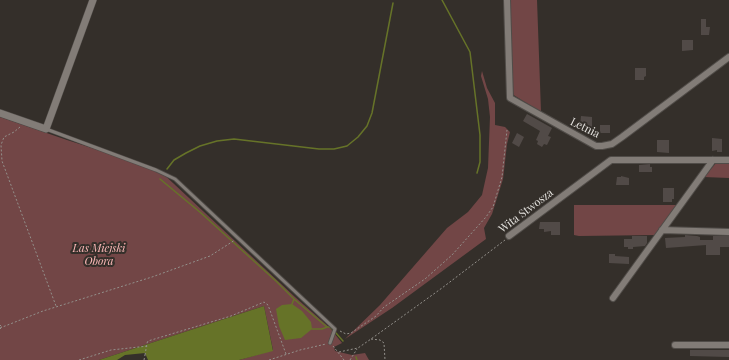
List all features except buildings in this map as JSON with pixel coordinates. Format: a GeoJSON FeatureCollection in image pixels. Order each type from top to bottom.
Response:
{"type":"FeatureCollection","features":[{"type":"Feature","properties":{"kind":"street"},"geometry":{"type":"LineString","coordinates":[[0,113],[46,129],[93,0]]}},
{"type":"Feature","properties":{"kind":"street","name":"Letnia"},"geometry":{"type":"LineString","coordinates":[[507,0],[510,98],[596,146],[612,144],[729,57]]}},
{"type":"Feature","properties":{"kind":"street","name":"Wita Stwosza"},"geometry":{"type":"LineString","coordinates":[[509,236],[611,160],[729,160]]}},
{"type":"Feature","properties":{"kind":"street"},"geometry":{"type":"LineString","coordinates":[[613,298],[713,160]]}},
{"type":"Feature","properties":{"kind":"street"},"geometry":{"type":"LineString","coordinates":[[662,230],[729,232]]}},
{"type":"Feature","properties":{"kind":"street"},"geometry":{"type":"LineString","coordinates":[[675,345],[729,345]]}},
{"type":"Feature","properties":{"kind":"lane"},"geometry":{"type":"LineString","coordinates":[[46,129],[149,167],[175,179],[335,329],[330,343]]}},
{"type":"Feature","properties":{"kind":"path"},"geometry":{"type":"LineString","coordinates":[[20,126],[14,132],[4,137],[1,145],[2,161],[56,307]]}},
{"type":"Feature","properties":{"kind":"path"},"geometry":{"type":"LineString","coordinates":[[335,329],[346,334],[351,333],[376,316],[384,307],[425,279],[452,255],[486,218],[493,207],[502,177],[507,130]]}},
{"type":"Feature","properties":{"kind":"path","name":"Wita Stwosza"},"geometry":{"type":"LineString","coordinates":[[358,348],[442,288],[509,236]]}},
{"type":"Feature","properties":{"kind":"path"},"geometry":{"type":"LineString","coordinates":[[0,325],[1,328],[82,298],[152,277],[210,256],[235,240]]}},
{"type":"Feature","properties":{"kind":"path"},"geometry":{"type":"LineString","coordinates":[[144,360],[148,341],[230,316],[264,302],[268,305],[286,354]]}},
{"type":"Feature","properties":{"kind":"path"},"geometry":{"type":"LineString","coordinates":[[371,339],[380,340],[384,343],[385,360]]}},
{"type":"Feature","properties":{"kind":"path"},"geometry":{"type":"LineString","coordinates":[[269,360],[286,354],[330,343],[339,352],[344,360]]}},
{"type":"Feature","properties":{"kind":"path"},"geometry":{"type":"LineString","coordinates":[[79,360],[111,350],[148,346]]}},
{"type":"Feature","properties":{"kind":"path"},"geometry":{"type":"LineString","coordinates":[[339,352],[358,348]]}},
{"type":"Feature","properties":{"kind":"path"},"geometry":{"type":"LineString","coordinates":[[350,360],[358,348]]}},
{"type":"Feature","properties":{"kind":"green space"},"geometry":{"type":"Polygon","coordinates":[[[510,0],[537,0],[541,112],[512,94],[510,0]]]}},
{"type":"Feature","properties":{"kind":"green space"},"geometry":{"type":"Polygon","coordinates":[[[482,71],[487,88],[495,103],[495,125],[505,127],[510,132],[503,179],[492,214],[484,228],[486,239],[392,308],[345,339],[380,305],[447,228],[468,212],[482,195],[488,168],[490,117],[488,99],[481,76],[482,71]]]}},
{"type":"Feature","properties":{"kind":"green space","name":"Las Miejski Obora"},"geometry":{"type":"Polygon","coordinates":[[[0,117],[158,169],[330,328],[342,343],[334,347],[335,351],[352,355],[365,353],[369,360],[239,360],[273,350],[264,306],[99,360],[0,360],[0,117]]]}},
{"type":"Feature","properties":{"kind":"green space"},"geometry":{"type":"Polygon","coordinates":[[[729,161],[729,178],[704,177],[717,162],[729,161]]]}},
{"type":"Feature","properties":{"kind":"green space"},"geometry":{"type":"Polygon","coordinates":[[[574,205],[677,205],[656,235],[579,236],[574,235],[574,205]]]}},
{"type":"Feature","properties":{"kind":"shaded area"},"geometry":{"type":"Polygon","coordinates":[[[292,304],[302,311],[311,322],[312,329],[301,338],[285,340],[279,326],[276,309],[282,305],[292,304]]]}},
{"type":"Feature","properties":{"kind":"shaded area"},"geometry":{"type":"Polygon","coordinates":[[[264,306],[273,351],[239,360],[148,360],[145,353],[125,355],[117,360],[99,360],[264,306]]]}},
{"type":"Feature","properties":{"kind":"waterway"},"geometry":{"type":"LineString","coordinates":[[442,0],[470,52],[480,135],[480,162],[477,173]]}},
{"type":"Feature","properties":{"kind":"waterway"},"geometry":{"type":"LineString","coordinates":[[167,169],[174,160],[186,153],[200,146],[217,141],[234,139],[319,149],[334,149],[347,146],[358,137],[367,126],[372,113],[393,3]]}},
{"type":"Feature","properties":{"kind":"waterway"},"geometry":{"type":"LineString","coordinates":[[160,179],[201,213],[277,282],[294,299],[292,304]]}},
{"type":"Feature","properties":{"kind":"waterway"},"geometry":{"type":"LineString","coordinates":[[294,299],[327,327],[332,329]]}},
{"type":"Feature","properties":{"kind":"waterway"},"geometry":{"type":"LineString","coordinates":[[312,329],[322,329],[327,327]]}},
{"type":"Feature","properties":{"kind":"waterway"},"geometry":{"type":"LineString","coordinates":[[336,333],[343,341]]}}]}
